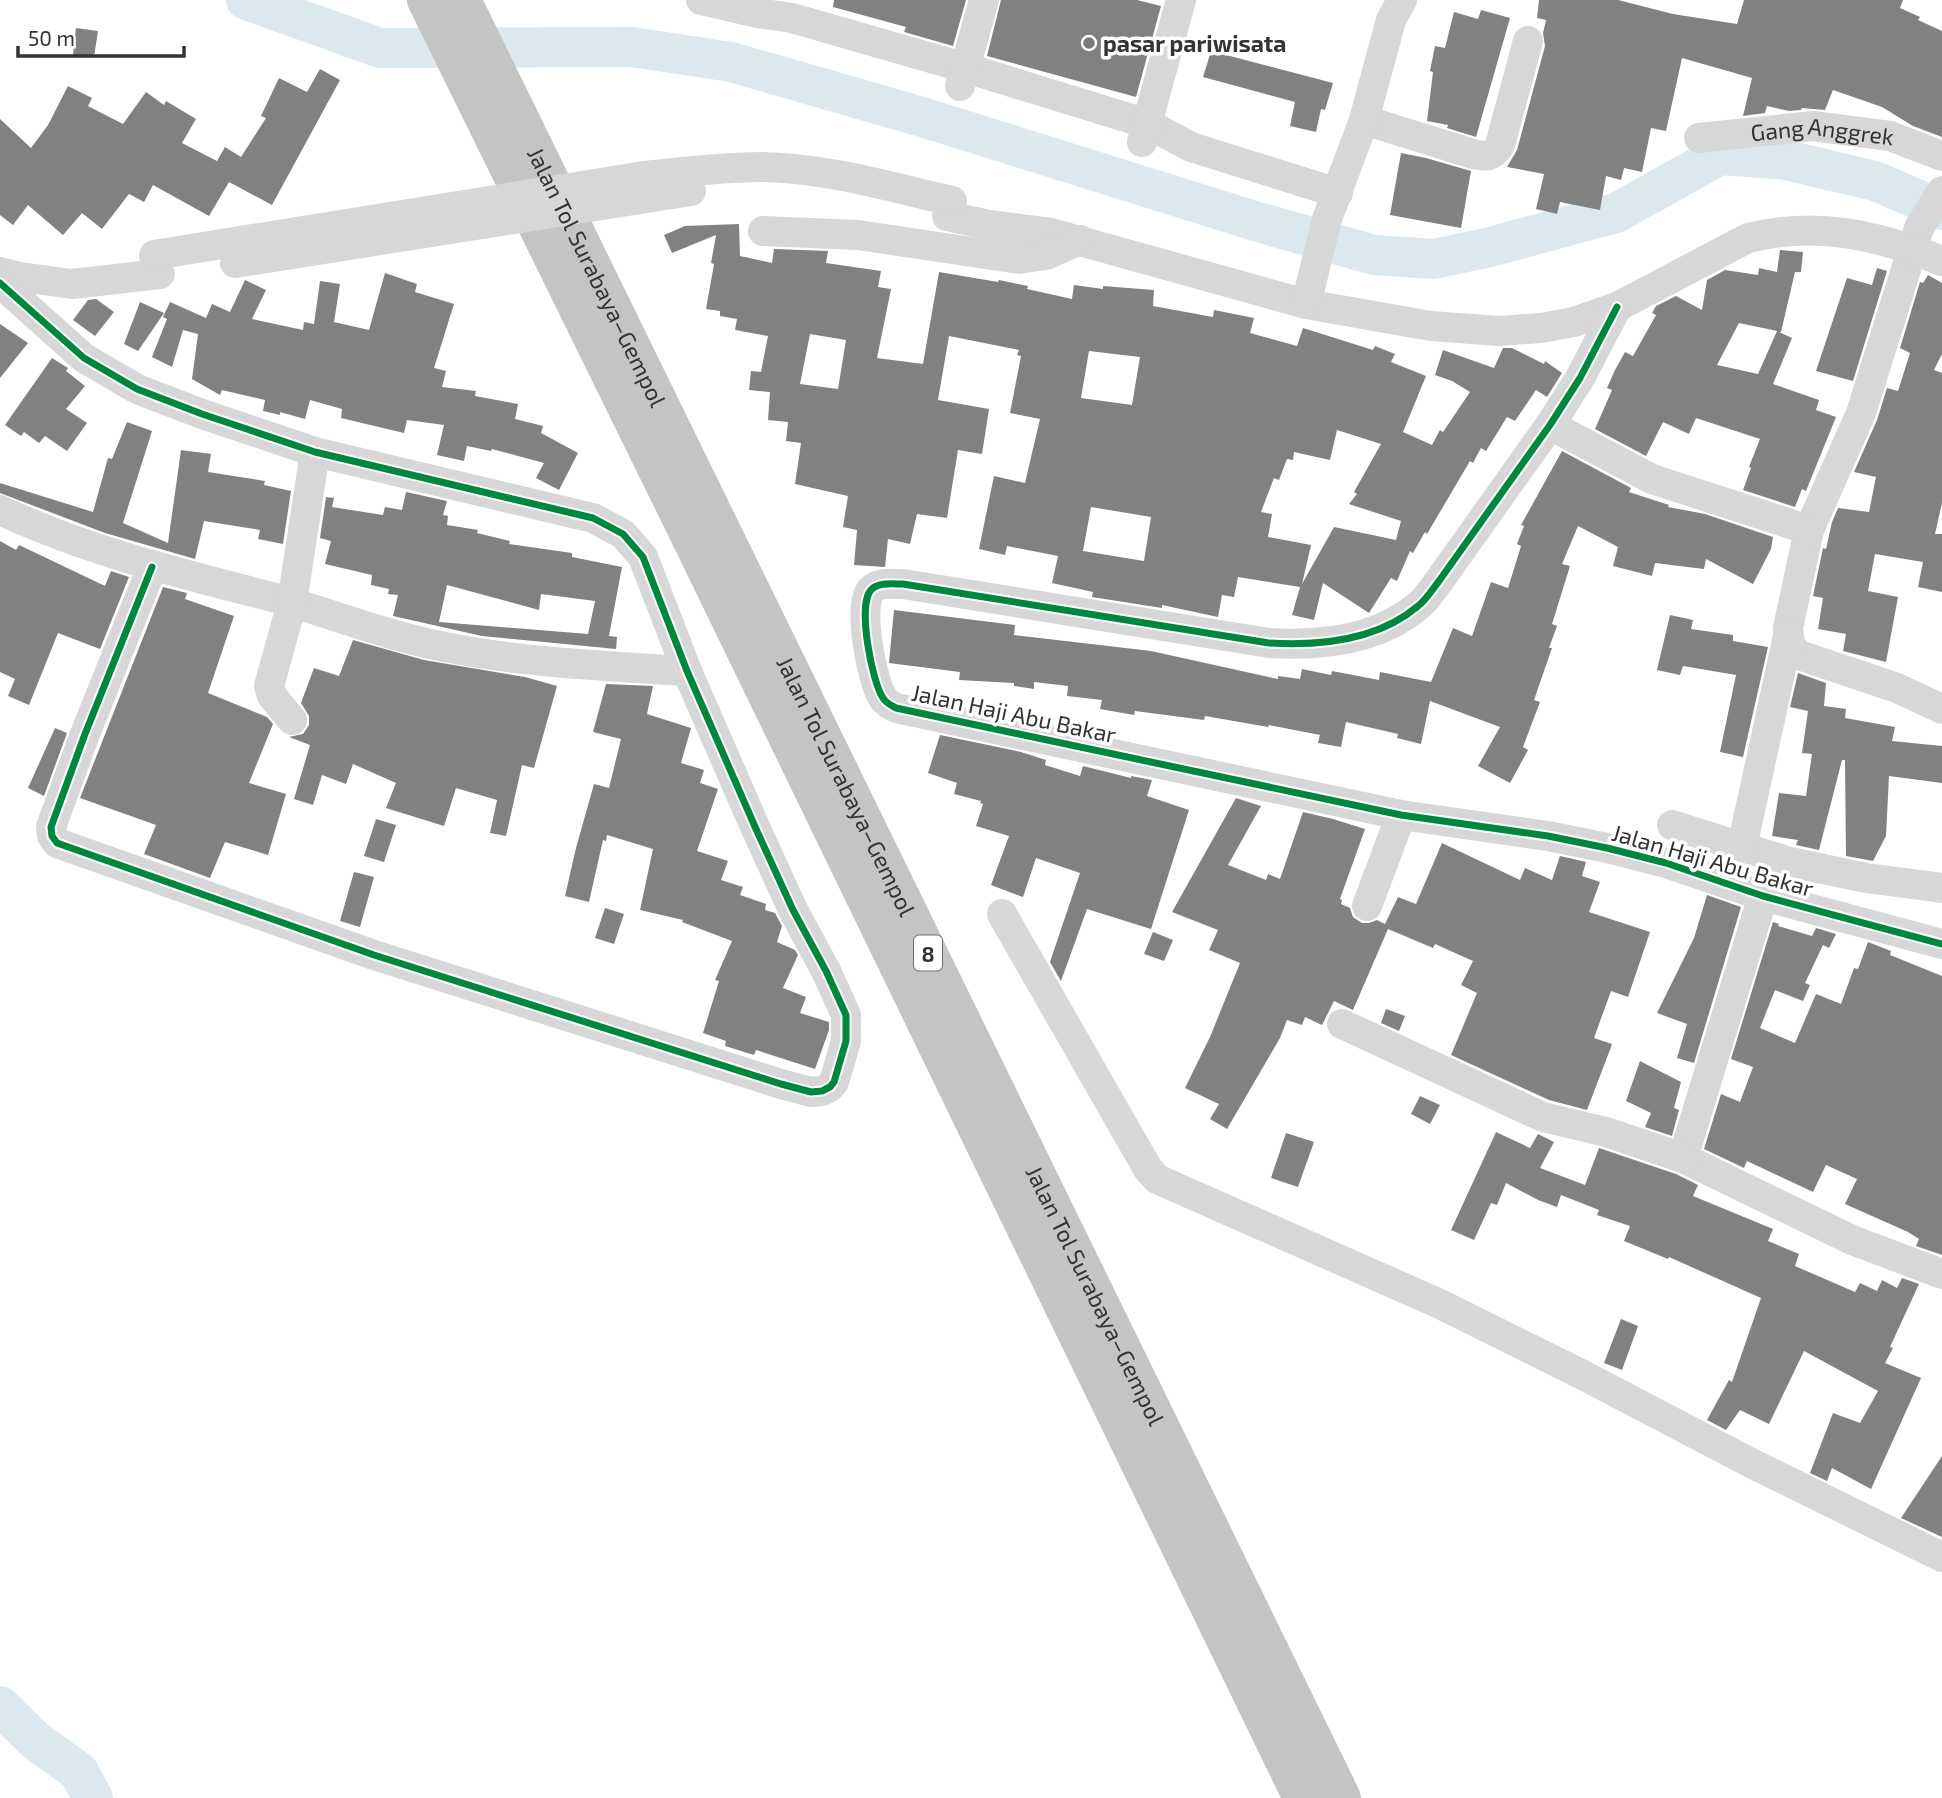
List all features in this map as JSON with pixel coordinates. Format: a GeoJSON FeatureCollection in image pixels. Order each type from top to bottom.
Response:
{"type":"FeatureCollection","features":[{"type":"Feature","properties":{"kind":"highway","name":"Jalan Tol Surabaya–Gempol"},"geometry":{"type":"LineString","coordinates":[[451,14],[700,558],[1302,1798]]}},
{"type":"Feature","properties":{"kind":"highway","name":"Jalan Tol Surabaya–Gempol"},"geometry":{"type":"LineString","coordinates":[[498,113],[1342,1798]]}},
{"type":"Feature","properties":{"kind":"street"},"geometry":{"type":"LineString","coordinates":[[701,0],[757,13],[792,17],[964,77],[1338,193]]}},
{"type":"Feature","properties":{"kind":"street"},"geometry":{"type":"LineString","coordinates":[[964,77],[984,0]]}},
{"type":"Feature","properties":{"kind":"street"},"geometry":{"type":"LineString","coordinates":[[1145,133],[1181,0]]}},
{"type":"Feature","properties":{"kind":"street"},"geometry":{"type":"LineString","coordinates":[[1308,295],[1325,229],[1364,120],[1395,7]]}},
{"type":"Feature","properties":{"kind":"street"},"geometry":{"type":"LineString","coordinates":[[1364,120],[1483,157],[1492,154],[1500,145],[1528,41]]}},
{"type":"Feature","properties":{"kind":"street","name":"Gang Anggrek"},"geometry":{"type":"LineString","coordinates":[[1699,138],[1813,126],[1890,136],[1942,156]]}},
{"type":"Feature","properties":{"kind":"street"},"geometry":{"type":"LineString","coordinates":[[0,272],[72,284],[157,265],[402,238],[649,196],[713,188],[761,186],[805,189],[950,209],[989,225],[1051,233],[1431,326],[1499,331],[1574,322],[1617,307],[1748,238],[1772,232],[1802,229],[1915,239],[1942,261]]}},
{"type":"Feature","properties":{"kind":"street"},"geometry":{"type":"LineString","coordinates":[[1742,847],[1809,530],[1861,413],[1915,239],[1942,191]]}},
{"type":"Feature","properties":{"kind":"street"},"geometry":{"type":"LineString","coordinates":[[763,231],[858,235],[1019,259],[1045,255],[1080,240]]}},
{"type":"Feature","properties":{"kind":"street"},"geometry":{"type":"LineString","coordinates":[[0,284],[84,358],[128,384],[202,414],[315,452],[593,519],[614,528],[630,541],[643,558],[687,671],[793,910],[846,1015],[846,1041],[834,1082],[826,1090],[811,1092],[781,1084],[361,951],[58,843],[52,836],[51,827],[152,567]]}},
{"type":"Feature","properties":{"kind":"street","name":"Jalan Haji Abu Bakar"},"geometry":{"type":"LineString","coordinates":[[1617,307],[1580,378],[1550,425],[1420,605],[1381,629],[1357,636],[1300,645],[1269,643],[903,584],[878,585],[868,594],[866,603],[867,637],[875,678],[883,698],[896,708],[1401,815],[1548,836],[1607,848],[1666,863],[1763,896],[1942,944]]}},
{"type":"Feature","properties":{"kind":"street"},"geometry":{"type":"LineString","coordinates":[[1550,425],[1652,479],[1809,530]]}},
{"type":"Feature","properties":{"kind":"street"},"geometry":{"type":"LineString","coordinates":[[292,720],[272,696],[270,686],[293,596],[315,452]]}},
{"type":"Feature","properties":{"kind":"street"},"geometry":{"type":"LineString","coordinates":[[0,510],[72,542],[152,567],[293,596],[412,639],[449,648],[553,662],[687,671]]}},
{"type":"Feature","properties":{"kind":"street"},"geometry":{"type":"LineString","coordinates":[[1788,636],[1796,654],[1897,688],[1942,709]]}},
{"type":"Feature","properties":{"kind":"street"},"geometry":{"type":"LineString","coordinates":[[1367,905],[1401,815]]}},
{"type":"Feature","properties":{"kind":"street"},"geometry":{"type":"LineString","coordinates":[[1672,825],[1790,862],[1866,878],[1942,888]]}},
{"type":"Feature","properties":{"kind":"street"},"geometry":{"type":"LineString","coordinates":[[1683,1158],[1763,896]]}},
{"type":"Feature","properties":{"kind":"street"},"geometry":{"type":"LineString","coordinates":[[1002,914],[1148,1169],[1157,1179],[1440,1304],[1942,1557]]}},
{"type":"Feature","properties":{"kind":"street"},"geometry":{"type":"LineString","coordinates":[[1342,1024],[1543,1117],[1619,1135],[1683,1158],[1852,1240],[1942,1273]]}},
{"type":"Feature","properties":{"kind":"building"},"geometry":{"type":"Polygon","coordinates":[[[834,0],[966,0],[953,46],[904,32],[906,27],[833,7],[834,0]]]}},
{"type":"Feature","properties":{"kind":"building"},"geometry":{"type":"Polygon","coordinates":[[[1001,0],[1137,0],[1161,6],[1136,97],[987,56],[1001,0]]]}},
{"type":"Feature","properties":{"kind":"building"},"geometry":{"type":"Polygon","coordinates":[[[1539,0],[1618,0],[1673,14],[1737,24],[1744,0],[1903,0],[1900,8],[1942,31],[1942,137],[1913,126],[1882,107],[1833,90],[1825,110],[1802,108],[1789,111],[1767,106],[1765,113],[1743,116],[1752,78],[1682,58],[1666,131],[1651,128],[1642,172],[1624,168],[1621,180],[1606,176],[1600,210],[1560,202],[1557,214],[1536,209],[1544,174],[1507,167],[1517,150],[1545,46],[1543,33],[1546,20],[1537,18],[1539,0]]]}},
{"type":"Feature","properties":{"kind":"building"},"geometry":{"type":"Polygon","coordinates":[[[1481,10],[1510,18],[1476,137],[1447,128],[1448,125],[1427,121],[1433,72],[1430,71],[1435,46],[1445,48],[1454,12],[1478,19],[1481,10]]]}},
{"type":"Feature","properties":{"kind":"building"},"geometry":{"type":"Polygon","coordinates":[[[76,28],[98,31],[94,57],[73,55],[76,28]]]}},
{"type":"Feature","properties":{"kind":"building"},"geometry":{"type":"Polygon","coordinates":[[[1211,51],[1333,83],[1325,110],[1321,109],[1316,132],[1290,126],[1295,102],[1203,77],[1211,51]]]}},
{"type":"Feature","properties":{"kind":"building"},"geometry":{"type":"Polygon","coordinates":[[[320,69],[340,80],[272,205],[229,182],[209,216],[153,185],[144,202],[129,194],[102,229],[82,213],[63,235],[28,205],[13,225],[0,215],[0,119],[31,148],[48,125],[68,86],[92,98],[88,106],[123,124],[146,92],[164,105],[166,101],[196,119],[182,143],[217,161],[225,147],[241,157],[266,118],[261,116],[279,78],[307,92],[320,69]]]}},
{"type":"Feature","properties":{"kind":"building"},"geometry":{"type":"Polygon","coordinates":[[[1401,153],[1471,171],[1461,228],[1390,215],[1401,153]]]}},
{"type":"Feature","properties":{"kind":"building"},"geometry":{"type":"Polygon","coordinates":[[[739,224],[740,256],[772,263],[774,249],[828,251],[826,263],[881,271],[878,287],[891,289],[877,358],[923,364],[939,272],[998,282],[999,280],[1072,299],[1074,285],[1103,289],[1103,286],[1154,290],[1153,306],[1213,317],[1214,310],[1254,318],[1250,333],[1297,346],[1303,328],[1373,350],[1375,346],[1395,354],[1391,362],[1426,376],[1403,432],[1432,445],[1440,430],[1443,432],[1470,392],[1435,375],[1443,350],[1494,368],[1503,348],[1512,348],[1544,364],[1545,361],[1562,373],[1547,397],[1536,390],[1515,421],[1507,417],[1486,451],[1481,448],[1473,463],[1470,461],[1427,534],[1425,532],[1413,553],[1410,551],[1397,581],[1391,578],[1369,613],[1323,583],[1314,620],[1292,615],[1300,587],[1238,577],[1234,597],[1222,595],[1218,617],[1162,605],[1162,608],[1092,597],[1093,592],[1052,583],[1058,556],[1007,546],[1005,555],[979,549],[994,476],[1025,483],[1040,419],[1010,413],[1021,356],[1017,355],[1019,350],[949,336],[938,400],[989,409],[982,454],[958,450],[947,518],[917,514],[910,544],[888,539],[885,567],[854,565],[857,530],[843,527],[848,496],[795,484],[801,443],[786,441],[788,422],[768,420],[770,392],[749,390],[751,371],[761,372],[768,336],[735,330],[737,319],[720,316],[720,311],[706,309],[716,235],[672,253],[664,235],[685,226],[739,224]],[[810,334],[800,384],[838,389],[846,340],[810,334]],[[1089,351],[1081,398],[1132,405],[1140,357],[1089,351]],[[1337,430],[1330,460],[1294,452],[1293,460],[1287,459],[1279,480],[1274,478],[1261,512],[1272,514],[1268,537],[1311,545],[1302,584],[1334,527],[1396,540],[1401,521],[1349,504],[1357,494],[1354,492],[1381,444],[1337,430]],[[1091,507],[1083,551],[1144,561],[1151,517],[1091,507]]]}},
{"type":"Feature","properties":{"kind":"building"},"geometry":{"type":"Polygon","coordinates":[[[1780,250],[1803,252],[1801,272],[1795,272],[1779,332],[1792,338],[1773,384],[1819,400],[1816,410],[1836,417],[1806,491],[1802,489],[1795,507],[1743,490],[1760,439],[1696,418],[1689,434],[1663,422],[1646,456],[1595,429],[1612,390],[1607,388],[1615,370],[1625,352],[1633,356],[1656,315],[1652,313],[1656,306],[1676,296],[1702,310],[1707,280],[1725,270],[1758,275],[1759,268],[1777,272],[1780,250]],[[1739,323],[1717,365],[1758,374],[1777,331],[1739,323]]]}},
{"type":"Feature","properties":{"kind":"building"},"geometry":{"type":"Polygon","coordinates":[[[1877,268],[1887,271],[1853,381],[1816,371],[1847,278],[1872,285],[1877,268]]]}},
{"type":"Feature","properties":{"kind":"building"},"geometry":{"type":"Polygon","coordinates":[[[385,273],[417,284],[415,292],[454,304],[434,368],[446,371],[442,387],[476,391],[475,396],[518,404],[515,419],[543,426],[541,433],[578,453],[559,490],[536,478],[544,463],[492,449],[491,451],[467,446],[464,461],[437,455],[444,425],[407,420],[404,433],[341,418],[342,409],[310,400],[305,419],[280,412],[280,415],[263,411],[265,400],[222,390],[220,395],[192,379],[198,334],[183,330],[172,367],[152,357],[167,319],[163,317],[170,302],[206,318],[212,304],[230,312],[245,280],[266,290],[252,319],[303,330],[304,322],[314,324],[320,281],[340,284],[334,322],[369,330],[385,273]]]}},
{"type":"Feature","properties":{"kind":"building"},"geometry":{"type":"Polygon","coordinates":[[[1928,275],[1942,283],[1942,354],[1934,370],[1942,373],[1942,503],[1935,534],[1942,534],[1942,592],[1918,587],[1923,562],[1875,554],[1868,591],[1898,597],[1886,662],[1843,651],[1846,634],[1818,629],[1823,598],[1813,596],[1823,548],[1826,549],[1838,508],[1869,512],[1876,477],[1854,472],[1877,420],[1887,388],[1898,391],[1910,353],[1900,348],[1920,282],[1923,283],[1928,275]]]}},
{"type":"Feature","properties":{"kind":"building"},"geometry":{"type":"Polygon","coordinates":[[[96,299],[114,312],[95,336],[73,320],[88,300],[96,299]]]}},
{"type":"Feature","properties":{"kind":"building"},"geometry":{"type":"Polygon","coordinates":[[[140,302],[164,313],[138,351],[124,344],[140,302]]]}},
{"type":"Feature","properties":{"kind":"building"},"geometry":{"type":"Polygon","coordinates":[[[0,324],[28,343],[0,378],[0,324]]]}},
{"type":"Feature","properties":{"kind":"building"},"geometry":{"type":"Polygon","coordinates":[[[52,358],[68,368],[66,371],[85,386],[66,409],[87,423],[67,451],[45,436],[39,443],[24,432],[21,436],[5,425],[52,358]]]}},
{"type":"Feature","properties":{"kind":"building"},"geometry":{"type":"Polygon","coordinates":[[[127,422],[152,431],[123,523],[168,543],[181,450],[211,454],[208,472],[265,481],[264,485],[291,491],[283,544],[258,539],[260,530],[204,521],[195,559],[105,533],[0,493],[0,483],[93,512],[108,458],[112,459],[127,422]]]}},
{"type":"Feature","properties":{"kind":"building"},"geometry":{"type":"Polygon","coordinates":[[[1562,451],[1631,488],[1629,492],[1669,505],[1668,507],[1705,514],[1773,537],[1771,549],[1753,584],[1706,559],[1704,569],[1655,563],[1652,576],[1613,566],[1618,547],[1578,526],[1562,564],[1570,566],[1552,624],[1557,626],[1549,648],[1552,648],[1534,700],[1540,702],[1523,747],[1528,750],[1510,783],[1478,766],[1500,727],[1430,701],[1421,744],[1397,738],[1398,734],[1346,722],[1341,747],[1318,743],[1320,735],[1269,725],[1268,727],[1205,716],[1204,720],[1135,711],[1134,715],[1100,709],[1102,700],[1067,696],[1068,686],[1034,682],[1034,689],[1014,686],[1014,683],[959,680],[960,672],[889,663],[894,610],[1015,625],[1014,635],[1151,651],[1278,679],[1278,676],[1300,679],[1302,669],[1331,675],[1332,671],[1379,680],[1380,672],[1431,682],[1453,628],[1472,636],[1491,582],[1508,588],[1521,546],[1517,544],[1524,526],[1521,525],[1562,451]]]}},
{"type":"Feature","properties":{"kind":"building"},"geometry":{"type":"Polygon","coordinates":[[[406,492],[447,501],[443,515],[448,516],[447,525],[478,530],[477,533],[510,541],[509,544],[572,553],[572,557],[622,567],[609,636],[617,637],[616,649],[482,636],[393,616],[398,595],[388,594],[389,589],[371,585],[372,575],[325,564],[331,541],[320,538],[326,497],[334,498],[332,507],[383,515],[385,507],[402,510],[406,492]],[[447,585],[439,622],[588,634],[595,601],[541,594],[539,610],[447,585]]]}},
{"type":"Feature","properties":{"kind":"building"},"geometry":{"type":"Polygon","coordinates":[[[0,541],[16,550],[19,545],[105,586],[111,571],[129,577],[100,649],[58,633],[29,705],[8,696],[15,679],[0,672],[0,541]]]}},
{"type":"Feature","properties":{"kind":"building"},"geometry":{"type":"Polygon","coordinates":[[[163,587],[187,593],[185,599],[234,616],[208,693],[267,717],[273,724],[249,783],[286,794],[268,855],[225,842],[210,878],[144,854],[156,825],[80,798],[163,587]]]}},
{"type":"Feature","properties":{"kind":"building"},"geometry":{"type":"Polygon","coordinates":[[[1670,615],[1693,620],[1691,629],[1733,635],[1733,641],[1768,647],[1743,757],[1720,752],[1736,675],[1683,666],[1680,675],[1657,670],[1670,615]]]}},
{"type":"Feature","properties":{"kind":"building"},"geometry":{"type":"Polygon","coordinates":[[[353,640],[424,660],[525,677],[557,686],[534,768],[522,765],[506,836],[490,833],[497,800],[456,788],[444,826],[386,808],[396,783],[353,764],[346,784],[322,775],[313,805],[294,799],[310,745],[289,737],[303,734],[309,725],[309,716],[301,703],[314,668],[339,676],[353,640]]]}},
{"type":"Feature","properties":{"kind":"building"},"geometry":{"type":"Polygon","coordinates":[[[1798,673],[1826,683],[1824,706],[1846,709],[1845,718],[1895,727],[1892,741],[1942,746],[1942,783],[1889,776],[1886,836],[1873,861],[1846,856],[1845,760],[1842,760],[1819,850],[1796,845],[1798,840],[1772,836],[1779,793],[1806,796],[1812,754],[1802,753],[1808,711],[1790,707],[1798,673]]]}},
{"type":"Feature","properties":{"kind":"building"},"geometry":{"type":"Polygon","coordinates":[[[606,684],[653,686],[647,714],[691,728],[681,763],[704,770],[700,783],[718,789],[697,851],[728,861],[721,880],[743,887],[740,895],[766,904],[765,910],[775,913],[782,926],[777,942],[795,950],[798,955],[783,988],[806,997],[800,1013],[829,1022],[829,1030],[815,1069],[756,1050],[754,1055],[725,1046],[726,1041],[703,1033],[719,981],[715,980],[732,941],[682,922],[683,920],[640,910],[653,849],[607,835],[606,841],[603,840],[589,902],[565,896],[594,784],[609,788],[621,739],[593,732],[606,684]]]}},
{"type":"Feature","properties":{"kind":"building"},"geometry":{"type":"Polygon","coordinates":[[[55,728],[67,733],[44,796],[28,788],[55,728]]]}},
{"type":"Feature","properties":{"kind":"building"},"geometry":{"type":"Polygon","coordinates":[[[940,735],[1021,752],[1046,760],[1045,765],[1080,776],[1083,766],[1131,778],[1152,780],[1147,796],[1189,810],[1151,929],[1087,909],[1061,981],[1050,962],[1080,873],[1036,858],[1023,897],[991,885],[1009,836],[976,826],[983,804],[981,801],[954,794],[957,783],[928,773],[940,735]]]}},
{"type":"Feature","properties":{"kind":"building"},"geometry":{"type":"Polygon","coordinates":[[[1236,798],[1261,806],[1228,865],[1266,880],[1268,874],[1280,879],[1303,812],[1365,829],[1340,899],[1341,904],[1350,908],[1353,917],[1362,923],[1377,920],[1385,924],[1398,897],[1416,904],[1442,843],[1520,880],[1525,868],[1552,880],[1560,856],[1586,862],[1582,876],[1600,882],[1589,912],[1650,932],[1628,997],[1611,991],[1594,1038],[1612,1044],[1587,1110],[1549,1100],[1451,1055],[1477,993],[1461,985],[1473,961],[1435,944],[1433,948],[1388,929],[1353,1010],[1334,1001],[1322,1025],[1305,1017],[1302,1025],[1287,1020],[1280,1038],[1227,1129],[1210,1119],[1219,1104],[1185,1088],[1210,1037],[1240,963],[1209,950],[1218,930],[1172,912],[1236,798]]]}},
{"type":"Feature","properties":{"kind":"building"},"geometry":{"type":"Polygon","coordinates":[[[376,819],[396,825],[384,862],[364,856],[376,819]]]}},
{"type":"Feature","properties":{"kind":"building"},"geometry":{"type":"Polygon","coordinates":[[[354,872],[374,877],[360,927],[340,921],[354,872]]]}},
{"type":"Feature","properties":{"kind":"building"},"geometry":{"type":"Polygon","coordinates":[[[1707,895],[1741,907],[1694,1063],[1677,1058],[1687,1024],[1657,1013],[1694,938],[1707,895]]]}},
{"type":"Feature","properties":{"kind":"building"},"geometry":{"type":"Polygon","coordinates":[[[605,908],[624,914],[614,944],[595,938],[605,908]]]}},
{"type":"Feature","properties":{"kind":"building"},"geometry":{"type":"Polygon","coordinates":[[[1773,922],[1812,936],[1816,928],[1836,934],[1829,948],[1823,945],[1805,983],[1810,985],[1803,1001],[1775,990],[1760,1028],[1795,1043],[1816,994],[1841,1004],[1854,968],[1858,969],[1868,942],[1891,951],[1890,955],[1942,976],[1942,1255],[1916,1246],[1919,1239],[1908,1232],[1845,1204],[1857,1179],[1826,1165],[1813,1192],[1747,1161],[1744,1168],[1704,1149],[1721,1094],[1740,1102],[1753,1067],[1731,1059],[1773,922]]]}},
{"type":"Feature","properties":{"kind":"building"},"geometry":{"type":"Polygon","coordinates":[[[1153,932],[1173,940],[1164,961],[1144,954],[1153,932]]]}},
{"type":"Feature","properties":{"kind":"building"},"geometry":{"type":"Polygon","coordinates":[[[1386,1009],[1405,1016],[1399,1031],[1381,1023],[1386,1009]]]}},
{"type":"Feature","properties":{"kind":"building"},"geometry":{"type":"Polygon","coordinates":[[[1640,1061],[1681,1082],[1674,1108],[1679,1110],[1672,1136],[1645,1127],[1651,1113],[1626,1101],[1640,1061]]]}},
{"type":"Feature","properties":{"kind":"building"},"geometry":{"type":"Polygon","coordinates":[[[1420,1096],[1440,1105],[1430,1124],[1411,1114],[1420,1096]]]}},
{"type":"Feature","properties":{"kind":"building"},"geometry":{"type":"Polygon","coordinates":[[[1496,1132],[1530,1148],[1538,1134],[1554,1142],[1540,1168],[1585,1185],[1599,1148],[1676,1174],[1698,1185],[1693,1196],[1773,1229],[1768,1241],[1799,1254],[1795,1266],[1855,1292],[1860,1283],[1877,1291],[1882,1280],[1897,1288],[1902,1278],[1919,1284],[1885,1363],[1921,1378],[1871,1489],[1832,1468],[1827,1481],[1810,1473],[1833,1413],[1860,1423],[1878,1391],[1804,1351],[1769,1424],[1740,1410],[1726,1430],[1707,1420],[1729,1380],[1732,1382],[1761,1298],[1669,1257],[1668,1259],[1624,1241],[1630,1226],[1597,1215],[1599,1210],[1561,1195],[1557,1207],[1506,1183],[1497,1205],[1491,1203],[1474,1240],[1451,1230],[1496,1132]]]}},
{"type":"Feature","properties":{"kind":"building"},"geometry":{"type":"Polygon","coordinates":[[[1286,1133],[1314,1142],[1298,1187],[1271,1178],[1286,1133]]]}},
{"type":"Feature","properties":{"kind":"building"},"geometry":{"type":"Polygon","coordinates":[[[1621,1319],[1638,1326],[1622,1370],[1604,1363],[1621,1319]]]}},
{"type":"Feature","properties":{"kind":"building"},"geometry":{"type":"Polygon","coordinates":[[[1942,1456],[1942,1537],[1901,1518],[1942,1456]]]}},
{"type":"Feature","properties":{"kind":"waterway"},"geometry":{"type":"LineString","coordinates":[[246,0],[380,48],[632,47],[731,62],[922,117],[1258,222],[1374,255],[1434,259],[1616,213],[1720,155],[1786,160],[1875,181],[1942,210]]}},
{"type":"Feature","properties":{"kind":"waterway"},"geometry":{"type":"LineString","coordinates":[[0,1706],[36,1741],[79,1772],[93,1798]]}},
{"type":"Feature","properties":{"kind":"cycle path"},"geometry":{"type":"LineString","coordinates":[[0,283],[84,358],[137,389],[315,452],[593,518],[623,534],[643,557],[687,671],[756,829],[846,1015],[846,1041],[834,1082],[822,1091],[811,1092],[781,1084],[374,955],[57,843],[52,836],[51,827],[152,567]]}},
{"type":"Feature","properties":{"kind":"cycle path"},"geometry":{"type":"LineString","coordinates":[[1617,307],[1580,378],[1550,425],[1429,595],[1402,618],[1385,627],[1347,639],[1269,643],[903,584],[881,585],[871,590],[865,611],[871,661],[883,698],[896,708],[1401,815],[1548,836],[1607,848],[1666,863],[1763,896],[1942,944]]}},
{"type":"Feature","properties":{"kind":"place","name":"pasar pariwisata"},"geometry":{"type":"Point","coordinates":[1089,43]}}]}
